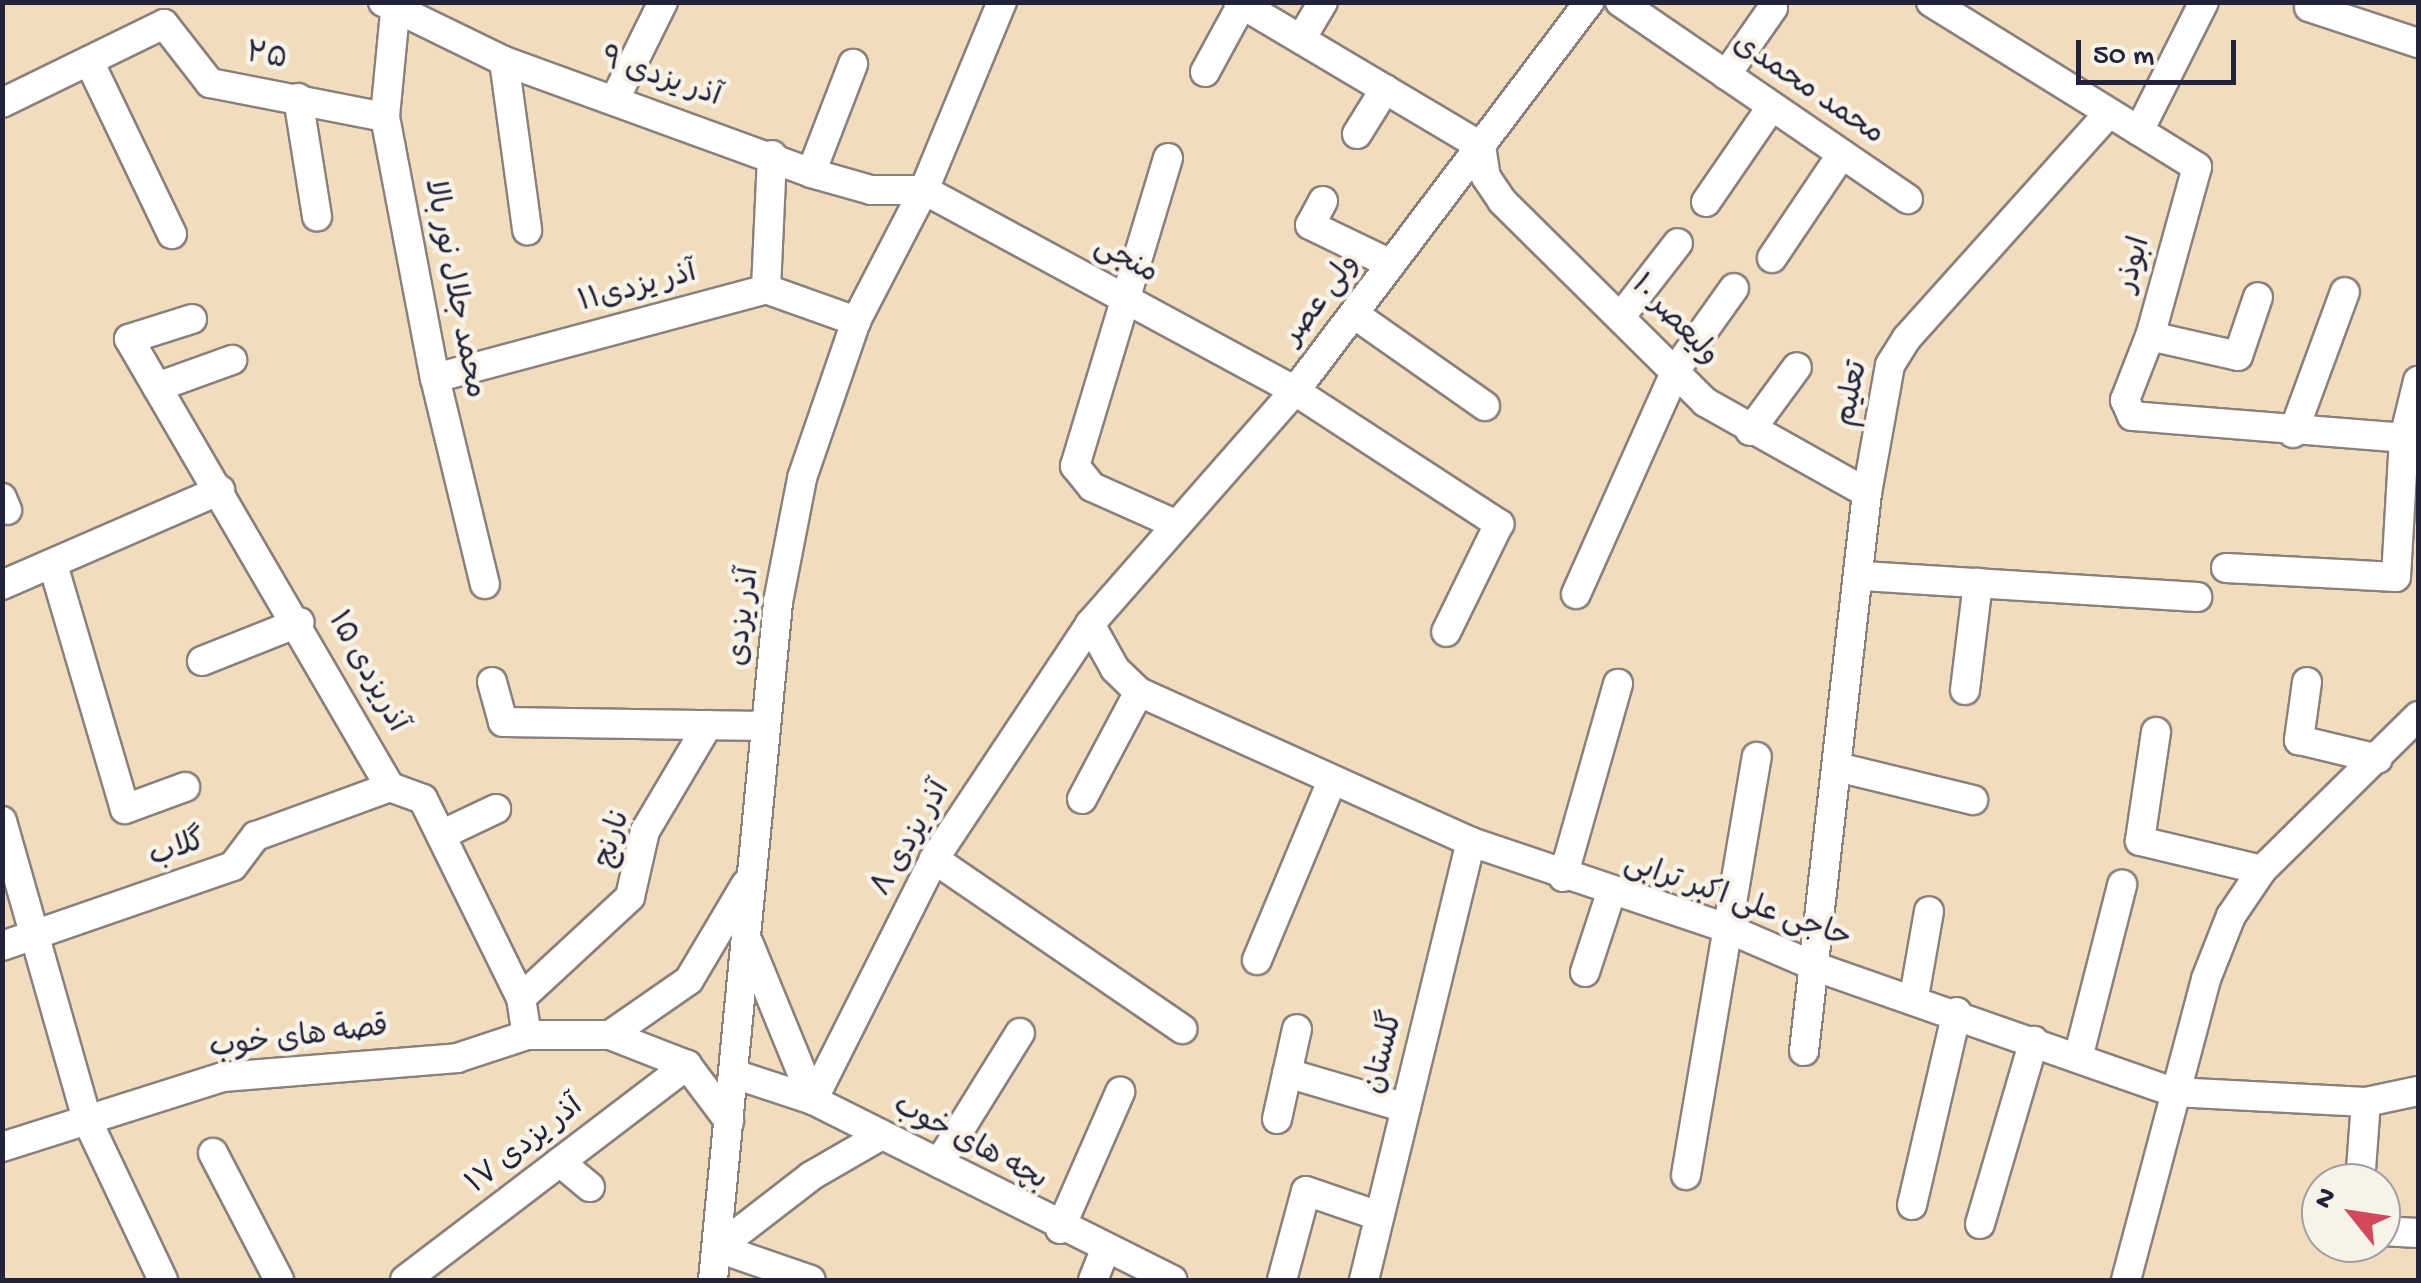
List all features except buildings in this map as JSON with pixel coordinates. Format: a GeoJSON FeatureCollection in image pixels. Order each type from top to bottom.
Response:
{"type":"FeatureCollection","features":[{"type":"Feature","properties":{"kind":"street"},"geometry":{"type":"LineString","coordinates":[[615,100],[663,2]]}},
{"type":"Feature","properties":{"kind":"street","name":"آذر یزدی"},"geometry":{"type":"LineString","coordinates":[[713,1280],[778,602],[802,478],[856,321],[924,190],[1002,2]]}},
{"type":"Feature","properties":{"kind":"street"},"geometry":{"type":"LineString","coordinates":[[1300,39],[1323,2]]}},
{"type":"Feature","properties":{"kind":"street","name":"ولی عصر"},"geometry":{"type":"LineString","coordinates":[[1090,624],[1173,523],[1296,392],[1589,2]]}},
{"type":"Feature","properties":{"kind":"street","name":"محمد محمدی"},"geometry":{"type":"LineString","coordinates":[[1620,2],[1908,199]]}},
{"type":"Feature","properties":{"kind":"street"},"geometry":{"type":"LineString","coordinates":[[2139,131],[2204,2]]}},
{"type":"Feature","properties":{"kind":"street","name":"آذر یزدی ۹"},"geometry":{"type":"LineString","coordinates":[[391,4],[504,61],[772,155],[811,173],[871,190],[924,190]]}},
{"type":"Feature","properties":{"kind":"street","name":"محمد جلال نور بالا"},"geometry":{"type":"LineString","coordinates":[[391,4],[385,117],[435,378],[485,584]]}},
{"type":"Feature","properties":{"kind":"street"},"geometry":{"type":"LineString","coordinates":[[1205,72],[1240,4],[1481,146]]}},
{"type":"Feature","properties":{"kind":"street","name":"ابوذر"},"geometry":{"type":"LineString","coordinates":[[1941,5],[2198,167],[2150,336],[2124,400],[2132,416],[2294,433],[2404,438]]}},
{"type":"Feature","properties":{"kind":"street"},"geometry":{"type":"LineString","coordinates":[[2309,7],[2418,43]]}},
{"type":"Feature","properties":{"kind":"street"},"geometry":{"type":"LineString","coordinates":[[1726,76],[1773,8]]}},
{"type":"Feature","properties":{"kind":"street","name":"۲۵"},"geometry":{"type":"LineString","coordinates":[[2,104],[164,24],[210,83],[385,117]]}},
{"type":"Feature","properties":{"kind":"street"},"geometry":{"type":"LineString","coordinates":[[89,61],[172,234]]}},
{"type":"Feature","properties":{"kind":"street"},"geometry":{"type":"LineString","coordinates":[[504,61],[527,230]]}},
{"type":"Feature","properties":{"kind":"street"},"geometry":{"type":"LineString","coordinates":[[811,173],[853,64]]}},
{"type":"Feature","properties":{"kind":"street"},"geometry":{"type":"LineString","coordinates":[[1357,134],[1385,89]]}},
{"type":"Feature","properties":{"kind":"street"},"geometry":{"type":"LineString","coordinates":[[298,98],[317,216]]}},
{"type":"Feature","properties":{"kind":"street"},"geometry":{"type":"LineString","coordinates":[[1706,202],[1772,106]]}},
{"type":"Feature","properties":{"kind":"street","name":"تعلیم"},"geometry":{"type":"LineString","coordinates":[[1804,1051],[1818,968],[1841,768],[1863,576],[1868,493],[1898,351],[2109,113]]}},
{"type":"Feature","properties":{"kind":"street","name":"۱۰ ولیعصر"},"geometry":{"type":"LineString","coordinates":[[1481,146],[1486,177],[1502,201],[1677,368],[1704,402],[1750,431],[1868,493]]}},
{"type":"Feature","properties":{"kind":"street"},"geometry":{"type":"LineString","coordinates":[[1772,258],[1842,154]]}},
{"type":"Feature","properties":{"kind":"street"},"geometry":{"type":"LineString","coordinates":[[772,155],[766,289],[856,321]]}},
{"type":"Feature","properties":{"kind":"street"},"geometry":{"type":"LineString","coordinates":[[1168,158],[1074,466],[1092,487],[1173,523]]}},
{"type":"Feature","properties":{"kind":"street","name":"منجی"},"geometry":{"type":"LineString","coordinates":[[924,190],[1296,392],[1499,524],[1446,632]]}},
{"type":"Feature","properties":{"kind":"street"},"geometry":{"type":"LineString","coordinates":[[1323,201],[1310,225],[1391,264]]}},
{"type":"Feature","properties":{"kind":"street"},"geometry":{"type":"LineString","coordinates":[[1622,314],[1678,242]]}},
{"type":"Feature","properties":{"kind":"street"},"geometry":{"type":"LineString","coordinates":[[1576,594],[1677,368],[1734,288]]}},
{"type":"Feature","properties":{"kind":"street","name":"آذر یزدی۱۱"},"geometry":{"type":"LineString","coordinates":[[435,378],[766,289]]}},
{"type":"Feature","properties":{"kind":"street"},"geometry":{"type":"LineString","coordinates":[[2294,433],[2346,292]]}},
{"type":"Feature","properties":{"kind":"street"},"geometry":{"type":"LineString","coordinates":[[2150,336],[2238,356],[2258,297]]}},
{"type":"Feature","properties":{"kind":"street"},"geometry":{"type":"LineString","coordinates":[[1354,314],[1484,406]]}},
{"type":"Feature","properties":{"kind":"street","name":"۱۵ آذریزدی"},"geometry":{"type":"LineString","coordinates":[[192,319],[129,339],[300,622],[390,788],[423,799],[521,998],[527,1035]]}},
{"type":"Feature","properties":{"kind":"street"},"geometry":{"type":"LineString","coordinates":[[157,387],[232,360]]}},
{"type":"Feature","properties":{"kind":"street"},"geometry":{"type":"LineString","coordinates":[[1750,431],[1796,368]]}},
{"type":"Feature","properties":{"kind":"street"},"geometry":{"type":"LineString","coordinates":[[2226,568],[2396,577],[2404,438],[2418,382]]}},
{"type":"Feature","properties":{"kind":"street"},"geometry":{"type":"LineString","coordinates":[[2,585],[54,568],[220,490]]}},
{"type":"Feature","properties":{"kind":"street"},"geometry":{"type":"LineString","coordinates":[[54,568],[125,809],[185,788]]}},
{"type":"Feature","properties":{"kind":"street"},"geometry":{"type":"LineString","coordinates":[[1863,576],[2197,597]]}},
{"type":"Feature","properties":{"kind":"street"},"geometry":{"type":"LineString","coordinates":[[1965,690],[1978,583]]}},
{"type":"Feature","properties":{"kind":"street"},"geometry":{"type":"LineString","coordinates":[[202,661],[300,622]]}},
{"type":"Feature","properties":{"kind":"street","name":"حاجی علی اکبر ترابی"},"geometry":{"type":"LineString","coordinates":[[1090,624],[1115,669],[1139,692],[1471,842],[1611,894],[1726,928],[1818,968],[1914,997],[2174,1092],[2366,1102],[2418,1090]]}},
{"type":"Feature","properties":{"kind":"street","name":"۸ آذر یزدی"},"geometry":{"type":"LineString","coordinates":[[813,1100],[934,859],[1090,624]]}},
{"type":"Feature","properties":{"kind":"street"},"geometry":{"type":"LineString","coordinates":[[492,682],[503,722],[766,726]]}},
{"type":"Feature","properties":{"kind":"street"},"geometry":{"type":"LineString","coordinates":[[2306,682],[2299,740],[2378,759]]}},
{"type":"Feature","properties":{"kind":"street"},"geometry":{"type":"LineString","coordinates":[[1563,877],[1618,684]]}},
{"type":"Feature","properties":{"kind":"street"},"geometry":{"type":"LineString","coordinates":[[1082,799],[1139,692]]}},
{"type":"Feature","properties":{"kind":"street"},"geometry":{"type":"LineString","coordinates":[[2126,1280],[2174,1092],[2212,964],[2231,916],[2262,870],[2418,716]]}},
{"type":"Feature","properties":{"kind":"street","name":"نارنج"},"geometry":{"type":"LineString","coordinates":[[521,998],[630,897],[646,831],[708,725]]}},
{"type":"Feature","properties":{"kind":"street"},"geometry":{"type":"LineString","coordinates":[[2156,732],[2140,841],[2262,870]]}},
{"type":"Feature","properties":{"kind":"street"},"geometry":{"type":"LineString","coordinates":[[1686,1175],[1757,757]]}},
{"type":"Feature","properties":{"kind":"street"},"geometry":{"type":"LineString","coordinates":[[1841,768],[1973,800]]}},
{"type":"Feature","properties":{"kind":"street"},"geometry":{"type":"LineString","coordinates":[[1256,960],[1332,781]]}},
{"type":"Feature","properties":{"kind":"street","name":"گلاب"},"geometry":{"type":"LineString","coordinates":[[2,946],[233,866],[256,836],[390,788]]}},
{"type":"Feature","properties":{"kind":"street"},"geometry":{"type":"LineString","coordinates":[[441,835],[496,810]]}},
{"type":"Feature","properties":{"kind":"street"},"geometry":{"type":"LineString","coordinates":[[2,821],[8,860],[87,1120],[157,1278]]}},
{"type":"Feature","properties":{"kind":"street","name":"گلستان"},"geometry":{"type":"LineString","coordinates":[[1364,1280],[1471,842]]}},
{"type":"Feature","properties":{"kind":"street"},"geometry":{"type":"LineString","coordinates":[[934,859],[1182,1029]]}},
{"type":"Feature","properties":{"kind":"street"},"geometry":{"type":"LineString","coordinates":[[610,1035],[689,980],[752,870]]}},
{"type":"Feature","properties":{"kind":"street"},"geometry":{"type":"LineString","coordinates":[[2078,1058],[2122,885]]}},
{"type":"Feature","properties":{"kind":"street"},"geometry":{"type":"LineString","coordinates":[[1585,972],[1611,894]]}},
{"type":"Feature","properties":{"kind":"street"},"geometry":{"type":"LineString","coordinates":[[1914,997],[1929,911]]}},
{"type":"Feature","properties":{"kind":"street"},"geometry":{"type":"LineString","coordinates":[[748,941],[813,1100]]}},
{"type":"Feature","properties":{"kind":"street"},"geometry":{"type":"LineString","coordinates":[[1912,1204],[1957,1012]]}},
{"type":"Feature","properties":{"kind":"street"},"geometry":{"type":"LineString","coordinates":[[1276,1120],[1297,1029]]}},
{"type":"Feature","properties":{"kind":"street"},"geometry":{"type":"LineString","coordinates":[[938,1163],[1020,1033]]}},
{"type":"Feature","properties":{"kind":"street","name":"قصه های خوب"},"geometry":{"type":"LineString","coordinates":[[2,1148],[223,1077],[457,1058],[527,1035],[610,1035],[687,1065]]}},
{"type":"Feature","properties":{"kind":"street"},"geometry":{"type":"LineString","coordinates":[[1980,1224],[2034,1041]]}},
{"type":"Feature","properties":{"kind":"street"},"geometry":{"type":"LineString","coordinates":[[687,1065],[729,1121]]}},
{"type":"Feature","properties":{"kind":"street","name":"آذر یزدی ۱۷"},"geometry":{"type":"LineString","coordinates":[[413,1278],[687,1065]]}},
{"type":"Feature","properties":{"kind":"street"},"geometry":{"type":"LineString","coordinates":[[1288,1072],[1406,1108]]}},
{"type":"Feature","properties":{"kind":"street","name":"بچه های خوب"},"geometry":{"type":"LineString","coordinates":[[734,1074],[813,1100],[1060,1229],[1172,1280]]}},
{"type":"Feature","properties":{"kind":"street"},"geometry":{"type":"LineString","coordinates":[[1060,1229],[1120,1092]]}},
{"type":"Feature","properties":{"kind":"street"},"geometry":{"type":"LineString","coordinates":[[2361,1163],[2366,1102]]}},
{"type":"Feature","properties":{"kind":"street"},"geometry":{"type":"LineString","coordinates":[[718,1248],[811,1176],[882,1135]]}},
{"type":"Feature","properties":{"kind":"street"},"geometry":{"type":"LineString","coordinates":[[212,1153],[279,1280]]}},
{"type":"Feature","properties":{"kind":"street"},"geometry":{"type":"LineString","coordinates":[[560,1162],[590,1187]]}},
{"type":"Feature","properties":{"kind":"street"},"geometry":{"type":"LineString","coordinates":[[1282,1280],[1306,1192],[1380,1216]]}},
{"type":"Feature","properties":{"kind":"street"},"geometry":{"type":"LineString","coordinates":[[718,1248],[811,1280]]}},
{"type":"Feature","properties":{"kind":"street"},"geometry":{"type":"LineString","coordinates":[[1093,1280],[1105,1250]]}}]}
